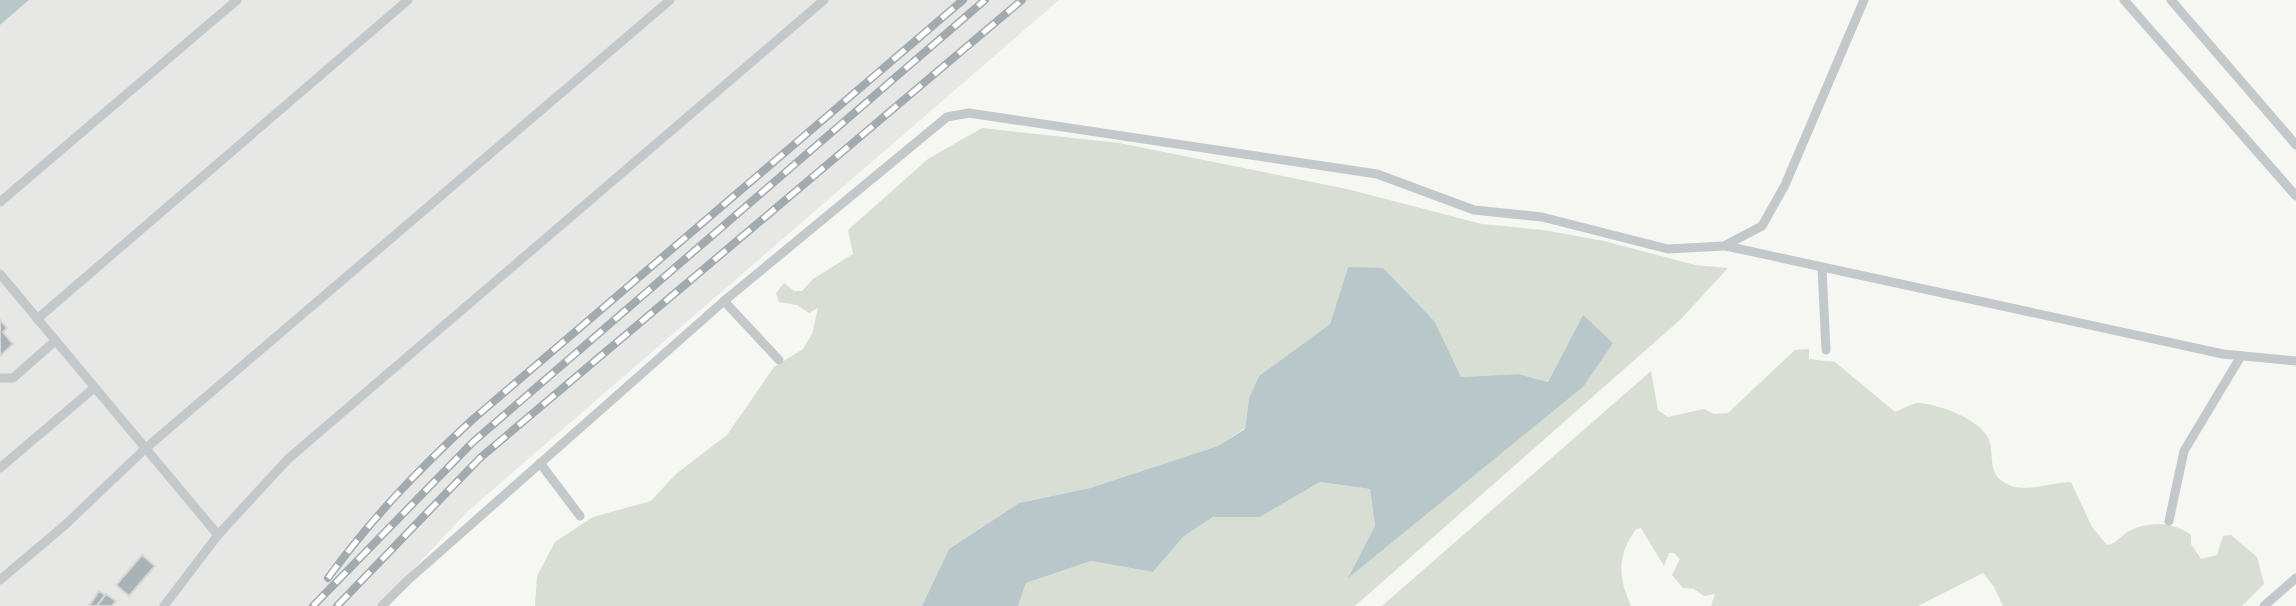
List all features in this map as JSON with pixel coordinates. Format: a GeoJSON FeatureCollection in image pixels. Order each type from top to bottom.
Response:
{"type":"FeatureCollection","features":[{"type":"Feature","properties":{"kind":"lane"},"geometry":{"type":"LineString","coordinates":[[0,202],[237,0]]}},
{"type":"Feature","properties":{"kind":"lane"},"geometry":{"type":"LineString","coordinates":[[37,319],[408,0]]}},
{"type":"Feature","properties":{"kind":"lane"},"geometry":{"type":"LineString","coordinates":[[0,580],[65,525],[146,448],[670,0]]}},
{"type":"Feature","properties":{"kind":"lane"},"geometry":{"type":"LineString","coordinates":[[164,606],[218,534],[288,459],[824,0]]}},
{"type":"Feature","properties":{"kind":"lane"},"geometry":{"type":"LineString","coordinates":[[1724,246],[1762,226],[1784,185],[1864,0]]}},
{"type":"Feature","properties":{"kind":"lane"},"geometry":{"type":"LineString","coordinates":[[2124,0],[2296,196]]}},
{"type":"Feature","properties":{"kind":"lane"},"geometry":{"type":"LineString","coordinates":[[2171,0],[2296,145]]}},
{"type":"Feature","properties":{"kind":"lane"},"geometry":{"type":"LineString","coordinates":[[382,606],[724,301],[947,117],[970,113],[1377,174],[1474,210],[1542,217],[1668,249],[1724,246],[2241,356],[2296,361]]}},
{"type":"Feature","properties":{"kind":"lane"},"geometry":{"type":"LineString","coordinates":[[1822,268],[1826,351]]}},
{"type":"Feature","properties":{"kind":"lane"},"geometry":{"type":"LineString","coordinates":[[0,274],[218,534]]}},
{"type":"Feature","properties":{"kind":"lane"},"geometry":{"type":"LineString","coordinates":[[724,301],[779,359]]}},
{"type":"Feature","properties":{"kind":"lane"},"geometry":{"type":"LineString","coordinates":[[0,378],[13,378],[55,341]]}},
{"type":"Feature","properties":{"kind":"lane"},"geometry":{"type":"LineString","coordinates":[[2169,521],[2184,451],[2241,356]]}},
{"type":"Feature","properties":{"kind":"lane"},"geometry":{"type":"LineString","coordinates":[[0,468],[94,388]]}},
{"type":"Feature","properties":{"kind":"lane"},"geometry":{"type":"LineString","coordinates":[[540,463],[580,516]]}},
{"type":"Feature","properties":{"kind":"lane"},"geometry":{"type":"LineString","coordinates":[[2264,606],[2296,578]]}},
{"type":"Feature","properties":{"kind":"shaded area"},"geometry":{"type":"Polygon","coordinates":[[[0,0],[29,0],[0,25],[0,0]]]}},
{"type":"Feature","properties":{"kind":"shaded area"},"geometry":{"type":"Polygon","coordinates":[[[29,0],[1059,0],[468,511],[379,606],[0,606],[0,25],[29,0]]]}},
{"type":"Feature","properties":{"kind":"shaded area"},"geometry":{"type":"Polygon","coordinates":[[[982,128],[1119,143],[1347,189],[1482,224],[1543,230],[1604,241],[1695,265],[1728,268],[1681,319],[1355,606],[1018,606],[1026,583],[1091,561],[1153,572],[1183,537],[1213,517],[1260,517],[1320,482],[1370,489],[1375,526],[1349,576],[1583,387],[1583,315],[1548,382],[1519,374],[1461,377],[1435,322],[1348,267],[1330,324],[1259,376],[1249,398],[1245,428],[1218,446],[1090,488],[1019,503],[949,549],[922,606],[535,606],[537,576],[555,542],[593,517],[651,501],[676,474],[727,435],[774,367],[803,349],[812,334],[818,308],[809,313],[797,305],[779,302],[776,293],[784,283],[794,291],[802,291],[813,279],[853,254],[848,230],[928,159],[982,128]]]}},
{"type":"Feature","properties":{"kind":"shaded area"},"geometry":{"type":"Polygon","coordinates":[[[1348,267],[1383,268],[1435,322],[1461,377],[1519,374],[1548,382],[1583,315],[1613,343],[1583,387],[1348,578],[1375,526],[1370,489],[1320,482],[1260,517],[1213,517],[1183,537],[1153,572],[1091,561],[1026,583],[1018,606],[922,606],[949,549],[1019,503],[1090,488],[1218,446],[1245,429],[1249,398],[1259,376],[1330,324],[1348,267]]]}},
{"type":"Feature","properties":{"kind":"shaded area"},"geometry":{"type":"Polygon","coordinates":[[[1809,349],[1809,359],[1835,362],[1895,412],[1921,403],[1967,418],[1982,430],[1990,441],[1994,471],[2002,481],[2026,488],[2071,482],[2092,527],[2107,545],[2139,527],[2170,525],[2191,535],[2191,544],[2201,559],[2217,555],[2223,536],[2231,535],[2257,557],[2264,584],[2242,606],[2003,606],[1994,587],[1983,573],[1918,606],[1711,606],[1715,594],[1704,596],[1694,589],[1683,588],[1672,575],[1680,559],[1674,553],[1669,553],[1664,566],[1641,528],[1636,529],[1623,557],[1622,576],[1631,606],[1382,606],[1651,371],[1658,410],[1668,417],[1704,409],[1714,414],[1728,413],[1795,350],[1809,349]]]}},
{"type":"Feature","properties":{"kind":"building"},"geometry":{"type":"Polygon","coordinates":[[[0,320],[7,328],[3,332],[13,344],[0,356],[0,320]]]}},
{"type":"Feature","properties":{"kind":"building"},"geometry":{"type":"Polygon","coordinates":[[[142,555],[155,566],[129,596],[116,585],[142,555]]]}},
{"type":"Feature","properties":{"kind":"building"},"geometry":{"type":"Polygon","coordinates":[[[99,591],[105,595],[97,606],[89,606],[99,591]]]}},
{"type":"Feature","properties":{"kind":"building"},"geometry":{"type":"Polygon","coordinates":[[[106,594],[116,601],[112,606],[97,606],[106,594]]]}},
{"type":"Feature","properties":{"kind":"railway"},"geometry":{"type":"LineString","coordinates":[[328,578],[396,496],[472,420],[963,0]]}},
{"type":"Feature","properties":{"kind":"railway"},"geometry":{"type":"LineString","coordinates":[[313,606],[473,442],[985,0]]}},
{"type":"Feature","properties":{"kind":"railway"},"geometry":{"type":"LineString","coordinates":[[337,606],[480,458],[1022,0]]}}]}
